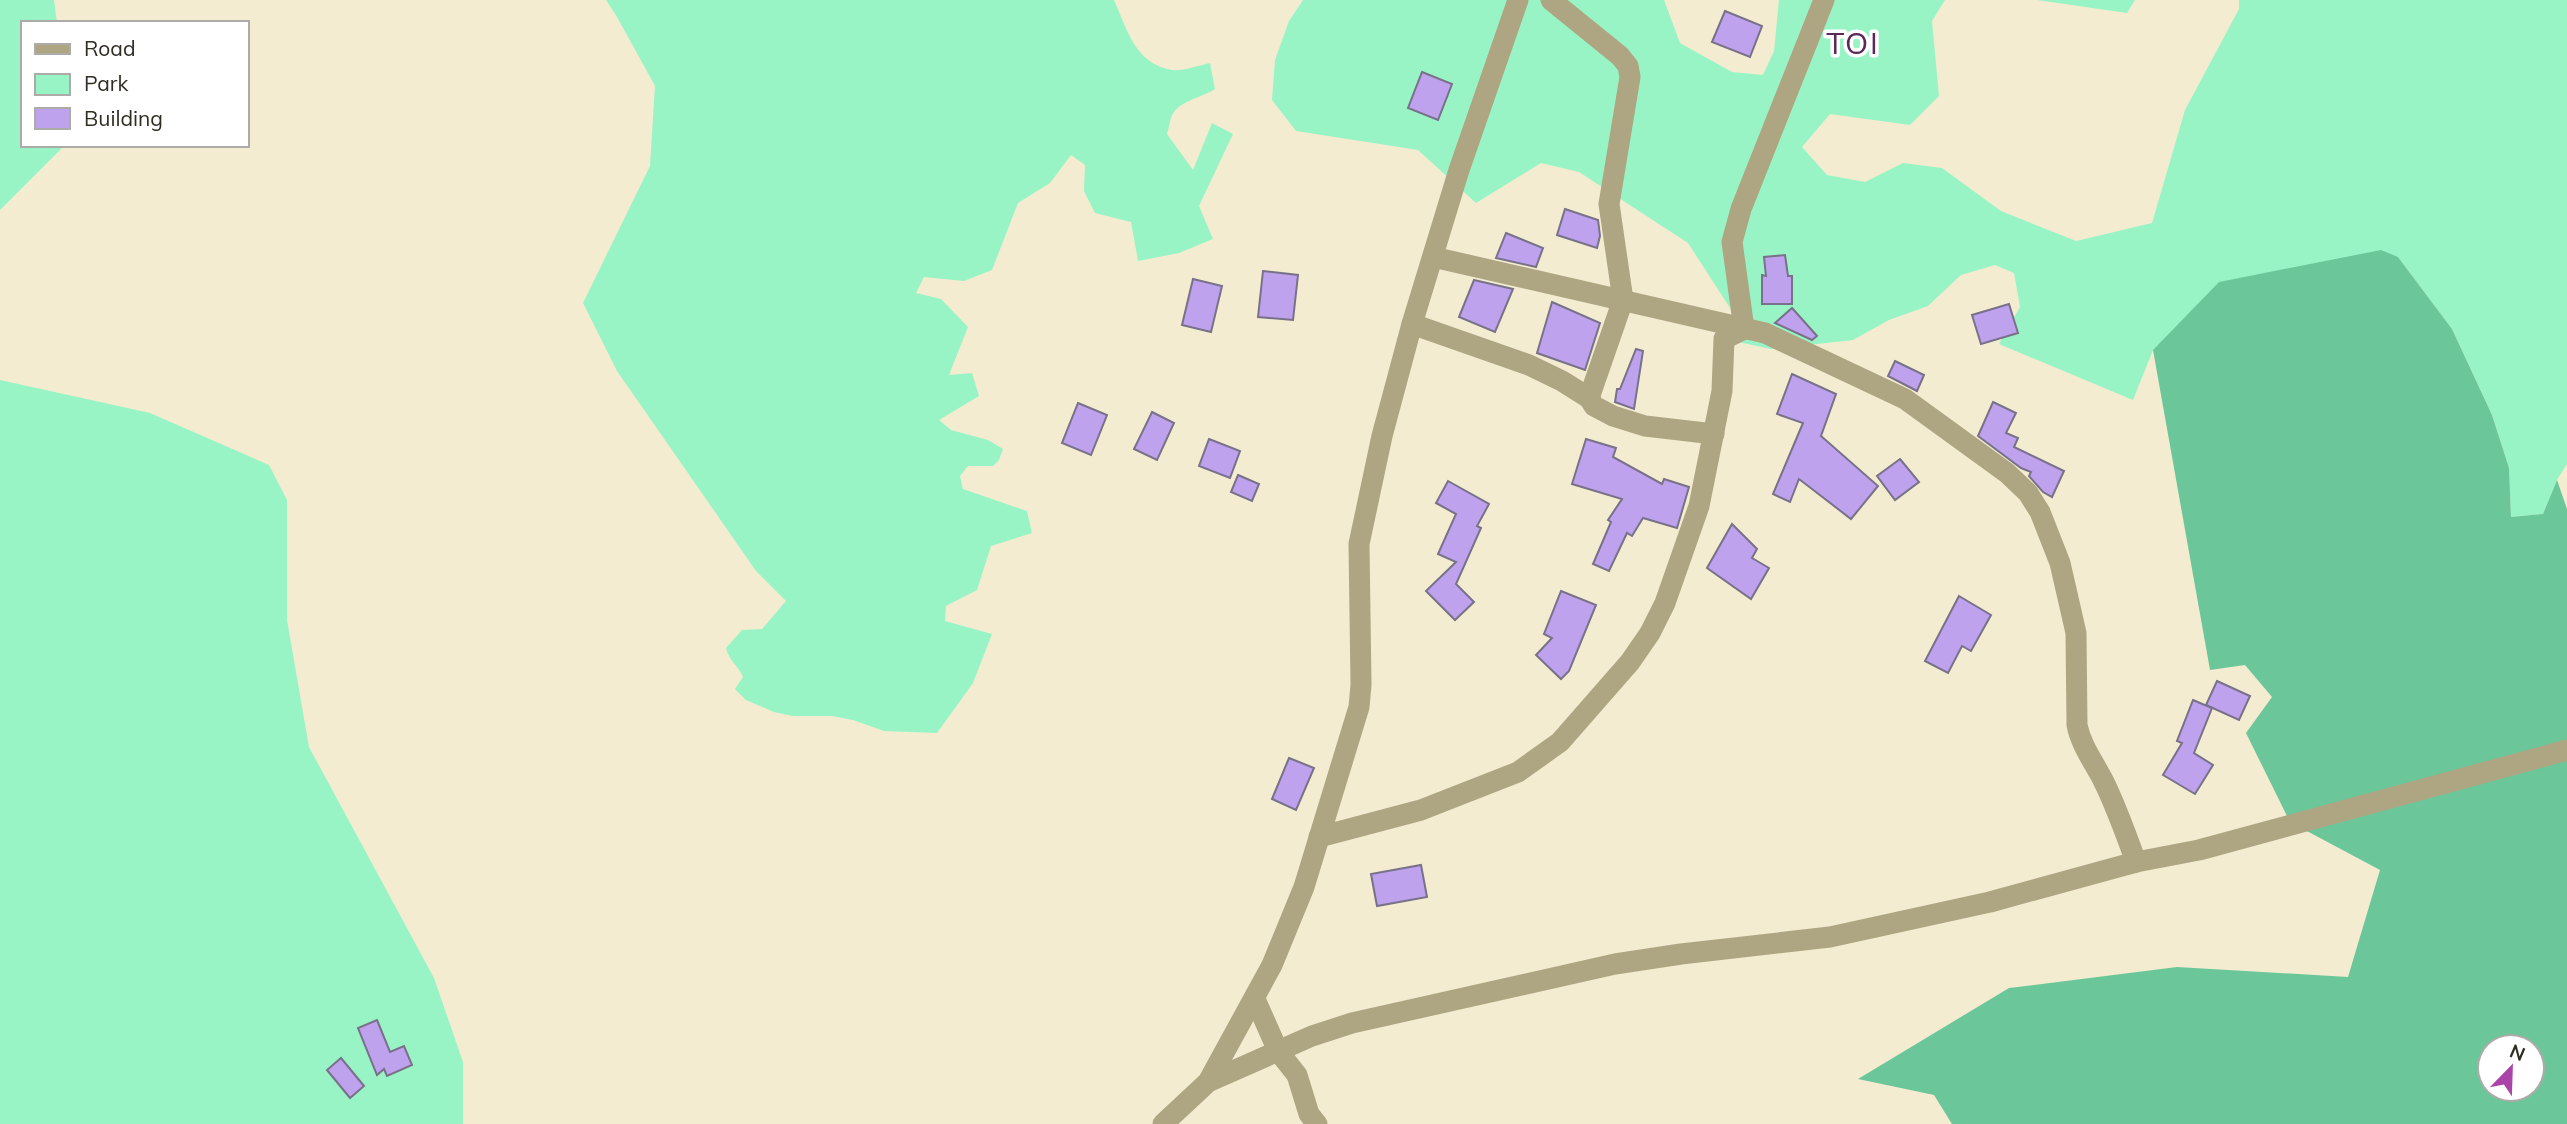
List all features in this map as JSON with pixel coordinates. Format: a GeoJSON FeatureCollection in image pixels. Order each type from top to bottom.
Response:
{"type":"FeatureCollection","features":[{"type":"Feature","properties":{"kind":"street"},"geometry":{"type":"LineString","coordinates":[[1163,1124],[1208,1082],[1255,999],[1304,887],[1320,837],[1359,707],[1359,544],[1382,436],[1412,324],[1459,170],[1518,0]]}},
{"type":"Feature","properties":{"kind":"street"},"geometry":{"type":"LineString","coordinates":[[1551,0],[1620,56],[1628,65],[1630,77],[1609,204],[1623,300],[1589,398]]}},
{"type":"Feature","properties":{"kind":"street"},"geometry":{"type":"LineString","coordinates":[[1744,329],[1732,242],[1741,209],[1824,0]]}},
{"type":"Feature","properties":{"kind":"street"},"geometry":{"type":"LineString","coordinates":[[1433,257],[1765,332],[1905,399],[2007,472],[2028,493],[2040,512],[2060,563],[2076,633],[2077,725],[2080,739],[2103,780],[2123,824],[2136,862]]}},
{"type":"Feature","properties":{"kind":"street"},"geometry":{"type":"LineString","coordinates":[[1412,324],[1529,365],[1589,398],[1594,406],[1644,426],[1714,434]]}},
{"type":"Feature","properties":{"kind":"street"},"geometry":{"type":"LineString","coordinates":[[1320,837],[1421,810],[1518,772],[1560,741],[1630,662],[1650,633],[1665,603],[1699,506],[1724,375],[1724,339],[1744,329]]}},
{"type":"Feature","properties":{"kind":"street"},"geometry":{"type":"LineString","coordinates":[[1208,1082],[1312,1036],[1352,1023],[1557,976],[1681,954],[1830,937],[1990,902],[2136,862],[2199,850],[2567,750]]}},
{"type":"Feature","properties":{"kind":"street"},"geometry":{"type":"LineString","coordinates":[[1255,999],[1278,1051],[1297,1074],[1309,1114],[1317,1124]]}},
{"type":"Feature","properties":{"kind":"green space"},"geometry":{"type":"Polygon","coordinates":[[[0,0],[54,0],[57,21],[21,21],[21,147],[63,147],[0,210],[0,0]]]}},
{"type":"Feature","properties":{"kind":"green space"},"geometry":{"type":"Polygon","coordinates":[[[606,0],[1114,0],[1134,44],[1149,61],[1176,70],[1210,63],[1215,89],[1178,108],[1174,112],[1167,134],[1193,170],[1212,123],[1233,134],[1199,206],[1213,239],[1179,253],[1138,261],[1131,222],[1095,213],[1084,191],[1085,165],[1071,155],[1050,183],[1018,203],[992,270],[964,281],[924,277],[916,293],[941,299],[968,327],[949,375],[972,373],[979,396],[939,420],[951,430],[988,440],[1003,449],[999,460],[993,466],[968,466],[960,476],[963,489],[1027,511],[1032,533],[991,546],[977,590],[946,606],[945,621],[992,634],[973,683],[937,733],[884,731],[832,716],[793,716],[774,712],[746,700],[735,689],[743,677],[726,648],[742,630],[762,629],[786,601],[756,571],[617,371],[583,303],[650,166],[655,86],[606,0]]]}},
{"type":"Feature","properties":{"kind":"green space"},"geometry":{"type":"Polygon","coordinates":[[[1303,0],[1664,0],[1680,43],[1732,72],[1763,75],[1774,51],[1779,0],[1945,0],[1932,21],[1939,96],[1910,125],[1830,114],[1802,147],[1827,175],[1865,182],[1903,163],[1942,168],[2001,211],[2076,241],[2152,223],[2185,110],[2239,9],[2239,0],[2567,0],[2567,464],[2543,514],[2511,517],[2509,468],[2492,415],[2452,329],[2398,257],[2153,350],[2133,400],[1999,344],[2020,307],[2014,273],[1995,265],[1961,275],[1928,306],[1889,320],[1853,340],[1771,349],[1724,339],[1743,328],[1688,243],[1579,172],[1541,163],[1476,203],[1418,150],[1296,131],[1272,100],[1275,60],[1289,21],[1303,0]]]}},
{"type":"Feature","properties":{"kind":"green space"},"geometry":{"type":"Polygon","coordinates":[[[2037,0],[2135,0],[2127,13],[2037,0]]]}},
{"type":"Feature","properties":{"kind":"green space"},"geometry":{"type":"Polygon","coordinates":[[[2381,250],[2398,257],[2452,329],[2492,415],[2509,468],[2511,517],[2543,514],[2557,480],[2567,509],[2567,1124],[1952,1124],[1934,1095],[1858,1079],[2009,988],[2177,967],[2348,977],[2380,870],[2290,822],[2246,733],[2272,697],[2245,665],[2210,670],[2153,350],[2219,282],[2381,250]]]}},
{"type":"Feature","properties":{"kind":"green space"},"geometry":{"type":"Polygon","coordinates":[[[0,380],[150,413],[269,465],[287,500],[287,620],[309,747],[434,978],[463,1062],[463,1124],[0,1124],[0,380]]]}},
{"type":"Feature","properties":{"kind":"building"},"geometry":{"type":"Polygon","coordinates":[[[1725,11],[1762,26],[1750,57],[1712,42],[1725,11]]]}},
{"type":"Feature","properties":{"kind":"building"},"geometry":{"type":"Polygon","coordinates":[[[1422,72],[1452,84],[1438,120],[1408,108],[1422,72]]]}},
{"type":"Feature","properties":{"kind":"building"},"geometry":{"type":"Polygon","coordinates":[[[1565,209],[1598,220],[1600,236],[1597,248],[1557,235],[1565,209]]]}},
{"type":"Feature","properties":{"kind":"building"},"geometry":{"type":"Polygon","coordinates":[[[1506,233],[1543,248],[1536,267],[1496,258],[1506,233]]]}},
{"type":"Feature","properties":{"kind":"building"},"geometry":{"type":"Polygon","coordinates":[[[1785,255],[1788,276],[1792,276],[1792,304],[1762,304],[1762,275],[1766,276],[1764,257],[1785,255]]]}},
{"type":"Feature","properties":{"kind":"building"},"geometry":{"type":"Polygon","coordinates":[[[1263,271],[1298,275],[1293,320],[1258,317],[1263,271]]]}},
{"type":"Feature","properties":{"kind":"building"},"geometry":{"type":"Polygon","coordinates":[[[1193,279],[1222,286],[1211,332],[1182,325],[1193,279]]]}},
{"type":"Feature","properties":{"kind":"building"},"geometry":{"type":"Polygon","coordinates":[[[1474,280],[1513,289],[1495,332],[1459,317],[1474,280]]]}},
{"type":"Feature","properties":{"kind":"building"},"geometry":{"type":"Polygon","coordinates":[[[1552,302],[1600,323],[1585,370],[1537,353],[1552,302]]]}},
{"type":"Feature","properties":{"kind":"building"},"geometry":{"type":"Polygon","coordinates":[[[2009,304],[2018,333],[1981,344],[1972,315],[2009,304]]]}},
{"type":"Feature","properties":{"kind":"building"},"geometry":{"type":"Polygon","coordinates":[[[1792,308],[1817,336],[1812,340],[1775,323],[1792,308]]]}},
{"type":"Feature","properties":{"kind":"building"},"geometry":{"type":"Polygon","coordinates":[[[1636,349],[1643,351],[1634,409],[1615,402],[1617,389],[1620,389],[1636,349]]]}},
{"type":"Feature","properties":{"kind":"building"},"geometry":{"type":"Polygon","coordinates":[[[1895,361],[1924,375],[1917,391],[1888,376],[1895,361]]]}},
{"type":"Feature","properties":{"kind":"building"},"geometry":{"type":"Polygon","coordinates":[[[1792,374],[1836,394],[1821,436],[1878,486],[1851,519],[1799,479],[1790,502],[1773,494],[1803,423],[1777,414],[1792,374]]]}},
{"type":"Feature","properties":{"kind":"building"},"geometry":{"type":"Polygon","coordinates":[[[1993,402],[2016,413],[2006,433],[2018,438],[2014,447],[2064,471],[2052,497],[2043,492],[2029,476],[2031,472],[2021,468],[1978,436],[1993,402]]]}},
{"type":"Feature","properties":{"kind":"building"},"geometry":{"type":"Polygon","coordinates":[[[1078,403],[1107,415],[1091,455],[1062,443],[1078,403]]]}},
{"type":"Feature","properties":{"kind":"building"},"geometry":{"type":"Polygon","coordinates":[[[1152,412],[1174,423],[1157,460],[1134,449],[1152,412]]]}},
{"type":"Feature","properties":{"kind":"building"},"geometry":{"type":"Polygon","coordinates":[[[1209,439],[1240,451],[1230,478],[1199,466],[1209,439]]]}},
{"type":"Feature","properties":{"kind":"building"},"geometry":{"type":"Polygon","coordinates":[[[1586,439],[1616,448],[1613,457],[1662,484],[1664,479],[1689,487],[1677,528],[1643,518],[1632,536],[1627,533],[1609,571],[1593,564],[1611,522],[1608,520],[1622,499],[1572,484],[1586,439]]]}},
{"type":"Feature","properties":{"kind":"building"},"geometry":{"type":"Polygon","coordinates":[[[1900,459],[1919,482],[1895,500],[1877,476],[1900,459]]]}},
{"type":"Feature","properties":{"kind":"building"},"geometry":{"type":"Polygon","coordinates":[[[1238,475],[1259,484],[1252,501],[1231,492],[1238,475]]]}},
{"type":"Feature","properties":{"kind":"building"},"geometry":{"type":"Polygon","coordinates":[[[1448,481],[1489,504],[1477,526],[1481,528],[1456,584],[1474,602],[1455,620],[1426,591],[1456,562],[1438,554],[1456,514],[1436,503],[1448,481]]]}},
{"type":"Feature","properties":{"kind":"building"},"geometry":{"type":"Polygon","coordinates":[[[1732,524],[1757,549],[1752,558],[1769,568],[1751,599],[1707,568],[1732,524]]]}},
{"type":"Feature","properties":{"kind":"building"},"geometry":{"type":"Polygon","coordinates":[[[1561,591],[1596,605],[1569,671],[1561,679],[1536,655],[1552,638],[1544,634],[1561,591]]]}},
{"type":"Feature","properties":{"kind":"building"},"geometry":{"type":"Polygon","coordinates":[[[1959,596],[1991,615],[1971,651],[1962,646],[1948,673],[1925,661],[1959,596]]]}},
{"type":"Feature","properties":{"kind":"building"},"geometry":{"type":"Polygon","coordinates":[[[2217,681],[2250,696],[2239,720],[2206,705],[2217,681]]]}},
{"type":"Feature","properties":{"kind":"building"},"geometry":{"type":"Polygon","coordinates":[[[2193,700],[2212,708],[2194,753],[2213,765],[2195,794],[2163,775],[2182,743],[2177,741],[2193,700]]]}},
{"type":"Feature","properties":{"kind":"building"},"geometry":{"type":"Polygon","coordinates":[[[1289,758],[1314,768],[1296,810],[1272,799],[1289,758]]]}},
{"type":"Feature","properties":{"kind":"building"},"geometry":{"type":"Polygon","coordinates":[[[1421,865],[1427,897],[1377,906],[1371,874],[1421,865]]]}},
{"type":"Feature","properties":{"kind":"building"},"geometry":{"type":"Polygon","coordinates":[[[377,1020],[390,1052],[404,1046],[412,1065],[387,1076],[384,1069],[377,1075],[358,1028],[377,1020]]]}},
{"type":"Feature","properties":{"kind":"building"},"geometry":{"type":"Polygon","coordinates":[[[341,1058],[364,1086],[350,1098],[327,1070],[341,1058]]]}},
{"type":"Feature","properties":{"kind":"district","name":"TOI"},"geometry":{"type":"Point","coordinates":[1853,44]}}]}
